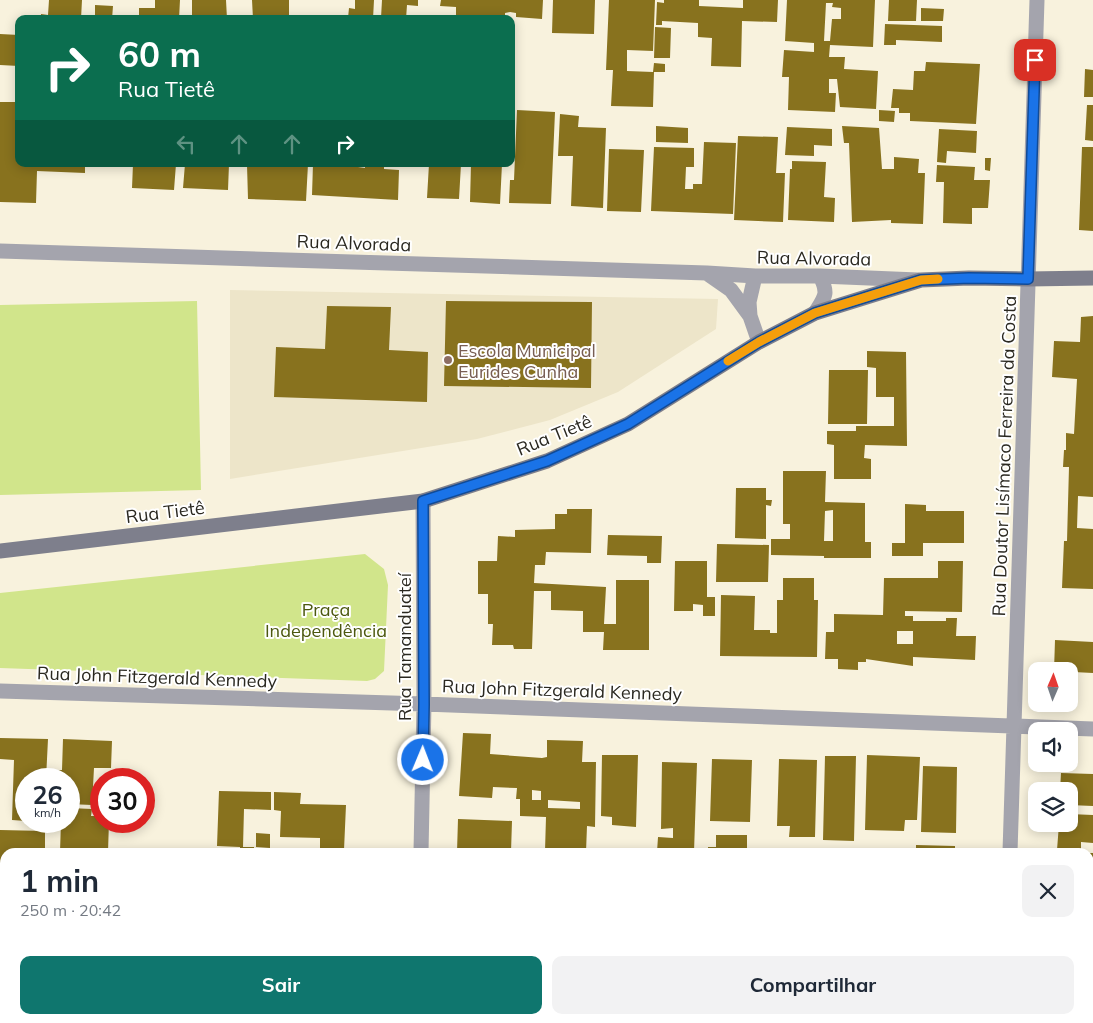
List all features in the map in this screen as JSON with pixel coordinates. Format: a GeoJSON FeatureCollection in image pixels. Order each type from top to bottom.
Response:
{"type":"FeatureCollection","features":[{"type":"Feature","properties":{"kind":"street","name":"Rua Doutor Lisímaco Ferreira da Costa"},"geometry":{"type":"LineString","coordinates":[[1010,848],[1016,726],[1037,0]]}},
{"type":"Feature","properties":{"kind":"street","name":"Rua Alvorada"},"geometry":{"type":"LineString","coordinates":[[0,251],[921,280]]}},
{"type":"Feature","properties":{"kind":"street"},"geometry":{"type":"LineString","coordinates":[[707,273],[731,290],[750,316]]}},
{"type":"Feature","properties":{"kind":"street"},"geometry":{"type":"LineString","coordinates":[[755,276],[749,302],[750,316],[759,342]]}},
{"type":"Feature","properties":{"kind":"street"},"geometry":{"type":"LineString","coordinates":[[815,313],[823,299],[826,288],[820,276]]}},
{"type":"Feature","properties":{"kind":"street","name":"Rua Tietê"},"geometry":{"type":"LineString","coordinates":[[0,551],[423,501],[547,461],[628,424],[759,342],[815,313],[921,280],[1093,278]]}},
{"type":"Feature","properties":{"kind":"street","name":"Rua Tamanduateí"},"geometry":{"type":"LineString","coordinates":[[420,848],[424,704],[423,501]]}},
{"type":"Feature","properties":{"kind":"street","name":"Rua John Fitzgerald Kennedy"},"geometry":{"type":"LineString","coordinates":[[0,691],[424,704],[1093,729]]}},
{"type":"Feature","properties":{"kind":"shaded area","name":"Escola Municipal Eurides Cunha"},"geometry":{"type":"Polygon","coordinates":[[[230,290],[718,299],[716,329],[618,392],[550,420],[477,439],[230,479],[230,290]]]}},
{"type":"Feature","properties":{"kind":"green space"},"geometry":{"type":"Polygon","coordinates":[[[197,301],[201,490],[0,495],[0,305],[197,301]]]}},
{"type":"Feature","properties":{"kind":"green space","name":"Praça Independência"},"geometry":{"type":"Polygon","coordinates":[[[365,554],[384,569],[388,585],[384,671],[375,679],[367,681],[0,668],[0,593],[365,554]]]}},
{"type":"Feature","properties":{"kind":"building"},"geometry":{"type":"Polygon","coordinates":[[[49,0],[82,0],[81,15],[48,15],[49,0]]]}},
{"type":"Feature","properties":{"kind":"building"},"geometry":{"type":"Polygon","coordinates":[[[155,0],[180,0],[179,15],[139,15],[139,8],[155,8],[155,0]]]}},
{"type":"Feature","properties":{"kind":"building"},"geometry":{"type":"Polygon","coordinates":[[[192,0],[226,0],[227,15],[192,15],[192,0]]]}},
{"type":"Feature","properties":{"kind":"building"},"geometry":{"type":"Polygon","coordinates":[[[252,0],[289,0],[289,15],[253,15],[252,0]]]}},
{"type":"Feature","properties":{"kind":"building"},"geometry":{"type":"Polygon","coordinates":[[[355,0],[374,0],[373,15],[348,15],[349,8],[355,9],[355,0]]]}},
{"type":"Feature","properties":{"kind":"building"},"geometry":{"type":"Polygon","coordinates":[[[382,0],[418,0],[418,6],[407,5],[406,15],[381,15],[382,0]]]}},
{"type":"Feature","properties":{"kind":"building"},"geometry":{"type":"Polygon","coordinates":[[[441,0],[543,0],[542,19],[516,17],[516,13],[510,12],[505,13],[505,15],[456,15],[456,7],[440,6],[441,0]]]}},
{"type":"Feature","properties":{"kind":"building"},"geometry":{"type":"Polygon","coordinates":[[[553,0],[595,0],[594,34],[552,33],[553,0]]]}},
{"type":"Feature","properties":{"kind":"building"},"geometry":{"type":"Polygon","coordinates":[[[609,0],[655,0],[653,51],[627,50],[627,71],[653,72],[654,63],[665,64],[665,72],[654,72],[653,107],[611,106],[613,70],[606,70],[609,0]]]}},
{"type":"Feature","properties":{"kind":"building"},"geometry":{"type":"Polygon","coordinates":[[[664,0],[699,0],[699,6],[743,8],[743,0],[778,0],[777,22],[742,21],[741,67],[711,66],[712,38],[698,37],[698,23],[662,21],[662,25],[656,25],[657,2],[664,3],[664,0]]]}},
{"type":"Feature","properties":{"kind":"building"},"geometry":{"type":"Polygon","coordinates":[[[787,0],[875,0],[873,47],[830,45],[829,57],[845,57],[844,69],[878,71],[876,109],[840,107],[837,79],[829,79],[829,93],[836,93],[835,112],[788,110],[789,77],[782,77],[784,50],[814,52],[814,43],[785,41],[787,0]],[[826,3],[824,41],[830,41],[832,19],[841,19],[841,8],[832,7],[833,3],[826,3]]]}},
{"type":"Feature","properties":{"kind":"building"},"geometry":{"type":"Polygon","coordinates":[[[889,0],[917,0],[916,21],[888,21],[889,0]]]}},
{"type":"Feature","properties":{"kind":"building"},"geometry":{"type":"Polygon","coordinates":[[[95,5],[113,6],[112,15],[95,15],[95,5]]]}},
{"type":"Feature","properties":{"kind":"building"},"geometry":{"type":"Polygon","coordinates":[[[921,8],[944,9],[943,21],[921,21],[921,8]]]}},
{"type":"Feature","properties":{"kind":"building"},"geometry":{"type":"Polygon","coordinates":[[[885,24],[942,26],[942,42],[896,40],[896,45],[884,45],[885,24]]]}},
{"type":"Feature","properties":{"kind":"building"},"geometry":{"type":"Polygon","coordinates":[[[655,27],[671,28],[670,58],[654,58],[655,27]]]}},
{"type":"Feature","properties":{"kind":"building"},"geometry":{"type":"Polygon","coordinates":[[[0,34],[15,35],[15,66],[0,65],[0,34]]]}},
{"type":"Feature","properties":{"kind":"building"},"geometry":{"type":"Polygon","coordinates":[[[926,62],[980,64],[976,124],[910,121],[910,113],[899,113],[899,108],[891,108],[893,89],[913,90],[914,71],[925,71],[926,62]]]}},
{"type":"Feature","properties":{"kind":"building"},"geometry":{"type":"Polygon","coordinates":[[[1085,69],[1093,70],[1093,97],[1084,97],[1085,69]]]}},
{"type":"Feature","properties":{"kind":"building"},"geometry":{"type":"Polygon","coordinates":[[[0,102],[15,102],[15,167],[85,167],[85,173],[37,171],[36,203],[0,202],[0,102]]]}},
{"type":"Feature","properties":{"kind":"building"},"geometry":{"type":"Polygon","coordinates":[[[1087,105],[1093,105],[1093,141],[1085,140],[1087,105]]]}},
{"type":"Feature","properties":{"kind":"building"},"geometry":{"type":"Polygon","coordinates":[[[517,110],[555,112],[551,204],[509,203],[510,180],[514,180],[517,110]]]}},
{"type":"Feature","properties":{"kind":"building"},"geometry":{"type":"Polygon","coordinates":[[[879,110],[895,111],[894,122],[879,121],[879,110]]]}},
{"type":"Feature","properties":{"kind":"building"},"geometry":{"type":"Polygon","coordinates":[[[560,114],[579,116],[578,127],[606,128],[603,208],[571,206],[573,156],[558,156],[560,114]]]}},
{"type":"Feature","properties":{"kind":"building"},"geometry":{"type":"Polygon","coordinates":[[[656,126],[688,128],[688,143],[656,142],[656,126]]]}},
{"type":"Feature","properties":{"kind":"building"},"geometry":{"type":"Polygon","coordinates":[[[842,126],[879,128],[882,169],[894,169],[894,157],[919,159],[918,173],[925,173],[923,224],[891,223],[891,220],[852,222],[849,143],[844,143],[842,126]]]}},
{"type":"Feature","properties":{"kind":"building"},"geometry":{"type":"Polygon","coordinates":[[[787,127],[832,129],[832,146],[814,145],[814,156],[785,155],[787,127]]]}},
{"type":"Feature","properties":{"kind":"building"},"geometry":{"type":"Polygon","coordinates":[[[939,129],[977,131],[976,153],[947,151],[946,163],[937,162],[939,129]]]}},
{"type":"Feature","properties":{"kind":"building"},"geometry":{"type":"Polygon","coordinates":[[[738,136],[778,137],[776,173],[785,173],[783,222],[734,220],[738,136]]]}},
{"type":"Feature","properties":{"kind":"building"},"geometry":{"type":"Polygon","coordinates":[[[704,142],[736,143],[733,214],[651,211],[654,147],[694,148],[694,167],[686,167],[685,189],[693,189],[693,184],[702,184],[704,142]]]}},
{"type":"Feature","properties":{"kind":"building"},"geometry":{"type":"Polygon","coordinates":[[[1082,147],[1093,147],[1093,231],[1079,230],[1082,147]]]}},
{"type":"Feature","properties":{"kind":"building"},"geometry":{"type":"Polygon","coordinates":[[[609,149],[644,150],[641,212],[607,211],[609,149]]]}},
{"type":"Feature","properties":{"kind":"building"},"geometry":{"type":"Polygon","coordinates":[[[985,158],[991,158],[990,171],[985,170],[985,158]]]}},
{"type":"Feature","properties":{"kind":"building"},"geometry":{"type":"Polygon","coordinates":[[[792,161],[826,162],[824,197],[835,198],[834,222],[788,220],[792,161]]]}},
{"type":"Feature","properties":{"kind":"building"},"geometry":{"type":"Polygon","coordinates":[[[937,165],[975,167],[974,180],[990,180],[988,208],[972,208],[972,224],[943,223],[944,182],[936,182],[937,165]]]}},
{"type":"Feature","properties":{"kind":"building"},"geometry":{"type":"Polygon","coordinates":[[[133,167],[176,167],[174,190],[132,188],[133,167]]]}},
{"type":"Feature","properties":{"kind":"building"},"geometry":{"type":"Polygon","coordinates":[[[185,167],[229,167],[228,190],[183,188],[185,167]]]}},
{"type":"Feature","properties":{"kind":"building"},"geometry":{"type":"Polygon","coordinates":[[[247,167],[308,167],[306,201],[248,199],[247,167]]]}},
{"type":"Feature","properties":{"kind":"building"},"geometry":{"type":"Polygon","coordinates":[[[313,167],[384,167],[384,169],[399,170],[398,200],[312,195],[313,167]]]}},
{"type":"Feature","properties":{"kind":"building"},"geometry":{"type":"Polygon","coordinates":[[[429,167],[461,167],[459,199],[427,198],[429,167]]]}},
{"type":"Feature","properties":{"kind":"building"},"geometry":{"type":"Polygon","coordinates":[[[471,167],[502,167],[500,204],[470,202],[471,167]]]}},
{"type":"Feature","properties":{"kind":"building"},"geometry":{"type":"Polygon","coordinates":[[[446,301],[592,302],[591,388],[444,386],[446,301]]]}},
{"type":"Feature","properties":{"kind":"building"},"geometry":{"type":"Polygon","coordinates":[[[327,306],[391,307],[389,350],[428,352],[427,402],[274,397],[276,347],[325,349],[327,306]]]}},
{"type":"Feature","properties":{"kind":"building"},"geometry":{"type":"Polygon","coordinates":[[[1093,316],[1093,497],[1078,496],[1077,528],[1093,529],[1093,589],[1062,588],[1064,541],[1067,541],[1069,467],[1063,467],[1064,450],[1066,450],[1066,433],[1074,434],[1077,379],[1052,377],[1054,341],[1080,342],[1081,317],[1093,316]]]}},
{"type":"Feature","properties":{"kind":"building"},"geometry":{"type":"Polygon","coordinates":[[[867,351],[906,352],[907,446],[865,445],[864,458],[871,459],[871,479],[834,479],[834,445],[827,444],[827,431],[856,431],[856,426],[894,426],[894,397],[876,397],[876,368],[867,367],[867,351]]]}},
{"type":"Feature","properties":{"kind":"building"},"geometry":{"type":"Polygon","coordinates":[[[829,370],[868,370],[867,424],[828,424],[829,370]]]}},
{"type":"Feature","properties":{"kind":"building"},"geometry":{"type":"Polygon","coordinates":[[[783,471],[826,471],[825,502],[865,503],[865,542],[871,542],[871,558],[771,555],[771,539],[790,539],[790,524],[783,524],[783,471]],[[833,510],[825,511],[824,541],[833,541],[833,510]]]}},
{"type":"Feature","properties":{"kind":"building"},"geometry":{"type":"Polygon","coordinates":[[[736,488],[766,488],[766,500],[772,500],[771,506],[766,505],[766,539],[735,538],[736,488]]]}},
{"type":"Feature","properties":{"kind":"building"},"geometry":{"type":"Polygon","coordinates":[[[905,504],[926,505],[926,511],[964,511],[964,543],[923,543],[923,556],[892,556],[892,543],[905,543],[905,504]]]}},
{"type":"Feature","properties":{"kind":"building"},"geometry":{"type":"Polygon","coordinates":[[[567,509],[592,509],[591,553],[546,552],[545,565],[535,565],[534,583],[606,587],[604,624],[616,624],[616,580],[649,580],[649,650],[603,650],[604,632],[583,632],[583,611],[551,610],[551,591],[534,591],[532,649],[514,649],[513,645],[492,645],[493,624],[488,624],[488,594],[478,594],[478,561],[497,561],[498,536],[515,537],[515,530],[555,529],[555,514],[567,514],[567,509]]]}},
{"type":"Feature","properties":{"kind":"building"},"geometry":{"type":"Polygon","coordinates":[[[608,535],[662,536],[661,563],[647,563],[647,556],[607,555],[608,535]]]}},
{"type":"Feature","properties":{"kind":"building"},"geometry":{"type":"Polygon","coordinates":[[[717,544],[769,545],[768,582],[716,582],[717,544]]]}},
{"type":"Feature","properties":{"kind":"building"},"geometry":{"type":"Polygon","coordinates":[[[675,561],[707,561],[707,597],[715,597],[715,616],[703,616],[703,605],[693,604],[693,611],[674,611],[675,561]]]}},
{"type":"Feature","properties":{"kind":"building"},"geometry":{"type":"Polygon","coordinates":[[[938,561],[963,561],[962,612],[905,611],[905,616],[913,616],[913,621],[946,621],[946,618],[957,618],[956,636],[976,636],[975,660],[913,657],[913,666],[866,659],[866,662],[858,662],[858,670],[838,669],[838,659],[825,659],[826,632],[834,632],[834,614],[883,615],[884,578],[938,578],[938,561]],[[897,631],[897,644],[913,644],[913,631],[897,631]]]}},
{"type":"Feature","properties":{"kind":"building"},"geometry":{"type":"Polygon","coordinates":[[[783,578],[814,578],[814,600],[818,600],[817,657],[720,656],[721,595],[755,596],[754,630],[770,630],[770,633],[777,633],[777,600],[783,600],[783,578]]]}},
{"type":"Feature","properties":{"kind":"building"},"geometry":{"type":"Polygon","coordinates":[[[1055,640],[1093,642],[1093,673],[1078,672],[1078,662],[1054,662],[1055,640]]]}},
{"type":"Feature","properties":{"kind":"building"},"geometry":{"type":"Polygon","coordinates":[[[463,733],[491,734],[490,754],[542,758],[547,757],[547,740],[583,741],[582,762],[596,762],[595,827],[587,826],[586,848],[545,848],[546,817],[520,816],[520,799],[516,799],[517,788],[493,787],[492,798],[459,796],[463,733]],[[532,790],[532,800],[541,800],[541,791],[532,790]],[[548,800],[548,808],[580,809],[580,802],[548,800]]]}},
{"type":"Feature","properties":{"kind":"building"},"geometry":{"type":"Polygon","coordinates":[[[0,738],[48,739],[47,768],[15,768],[15,820],[12,820],[14,760],[0,759],[0,738]]]}},
{"type":"Feature","properties":{"kind":"building"},"geometry":{"type":"Polygon","coordinates":[[[63,739],[112,741],[111,768],[90,768],[90,805],[80,804],[80,768],[62,768],[63,739]]]}},
{"type":"Feature","properties":{"kind":"building"},"geometry":{"type":"Polygon","coordinates":[[[602,755],[638,755],[636,827],[612,825],[612,817],[601,816],[602,755]]]}},
{"type":"Feature","properties":{"kind":"building"},"geometry":{"type":"Polygon","coordinates":[[[867,755],[920,757],[917,820],[905,820],[904,831],[865,830],[867,755]]]}},
{"type":"Feature","properties":{"kind":"building"},"geometry":{"type":"Polygon","coordinates":[[[825,756],[856,756],[854,841],[823,840],[825,756]]]}},
{"type":"Feature","properties":{"kind":"building"},"geometry":{"type":"Polygon","coordinates":[[[712,759],[752,760],[750,822],[710,821],[712,759]]]}},
{"type":"Feature","properties":{"kind":"building"},"geometry":{"type":"Polygon","coordinates":[[[779,759],[817,760],[815,837],[789,837],[790,826],[777,826],[779,759]]]}},
{"type":"Feature","properties":{"kind":"building"},"geometry":{"type":"Polygon","coordinates":[[[662,762],[697,763],[694,848],[657,848],[658,837],[673,838],[673,828],[661,829],[662,762]]]}},
{"type":"Feature","properties":{"kind":"building"},"geometry":{"type":"Polygon","coordinates":[[[923,766],[957,767],[956,833],[921,832],[923,766]]]}},
{"type":"Feature","properties":{"kind":"building"},"geometry":{"type":"Polygon","coordinates":[[[1061,773],[1093,774],[1093,806],[1078,805],[1078,782],[1060,782],[1061,773]]]}},
{"type":"Feature","properties":{"kind":"building"},"geometry":{"type":"Polygon","coordinates":[[[219,791],[271,792],[271,810],[244,809],[243,847],[254,848],[217,846],[219,791]]]}},
{"type":"Feature","properties":{"kind":"building"},"geometry":{"type":"Polygon","coordinates":[[[274,792],[301,793],[300,804],[346,805],[344,848],[320,848],[320,838],[280,837],[281,811],[274,810],[274,792]]]}},
{"type":"Feature","properties":{"kind":"building"},"geometry":{"type":"Polygon","coordinates":[[[80,808],[90,809],[90,833],[109,833],[108,848],[60,848],[61,833],[80,833],[80,808]]]}},
{"type":"Feature","properties":{"kind":"building"},"geometry":{"type":"Polygon","coordinates":[[[1078,814],[1093,815],[1093,843],[1081,842],[1081,848],[1057,848],[1058,832],[1078,832],[1078,814]]]}},
{"type":"Feature","properties":{"kind":"building"},"geometry":{"type":"Polygon","coordinates":[[[458,819],[512,821],[511,848],[457,848],[458,819]]]}},
{"type":"Feature","properties":{"kind":"building"},"geometry":{"type":"Polygon","coordinates":[[[0,830],[15,830],[15,833],[45,833],[45,848],[0,848],[0,830]]]}},
{"type":"Feature","properties":{"kind":"building"},"geometry":{"type":"Polygon","coordinates":[[[256,833],[270,834],[270,848],[256,847],[256,833]]]}},
{"type":"Feature","properties":{"kind":"building"},"geometry":{"type":"Polygon","coordinates":[[[716,835],[747,835],[747,848],[708,848],[716,847],[716,835]]]}},
{"type":"Feature","properties":{"kind":"building"},"geometry":{"type":"Polygon","coordinates":[[[916,845],[955,846],[955,848],[916,848],[916,845]]]}},
{"type":"Feature","properties":{"kind":"slow traffic"},"geometry":{"type":"LineString","coordinates":[[728,361],[759,342],[815,313],[921,280],[938,279]]}},
{"type":"Feature","properties":{"kind":"place","name":"Escola Municipal Eurides Cunha"},"geometry":{"type":"Point","coordinates":[448,360]}},
{"type":"Feature","properties":{"kind":"route"},"geometry":{"type":"LineString","coordinates":[[423,760],[423,501],[547,461],[628,424],[759,342],[815,313],[921,280],[969,278],[1028,279],[1035,60]]}}]}
